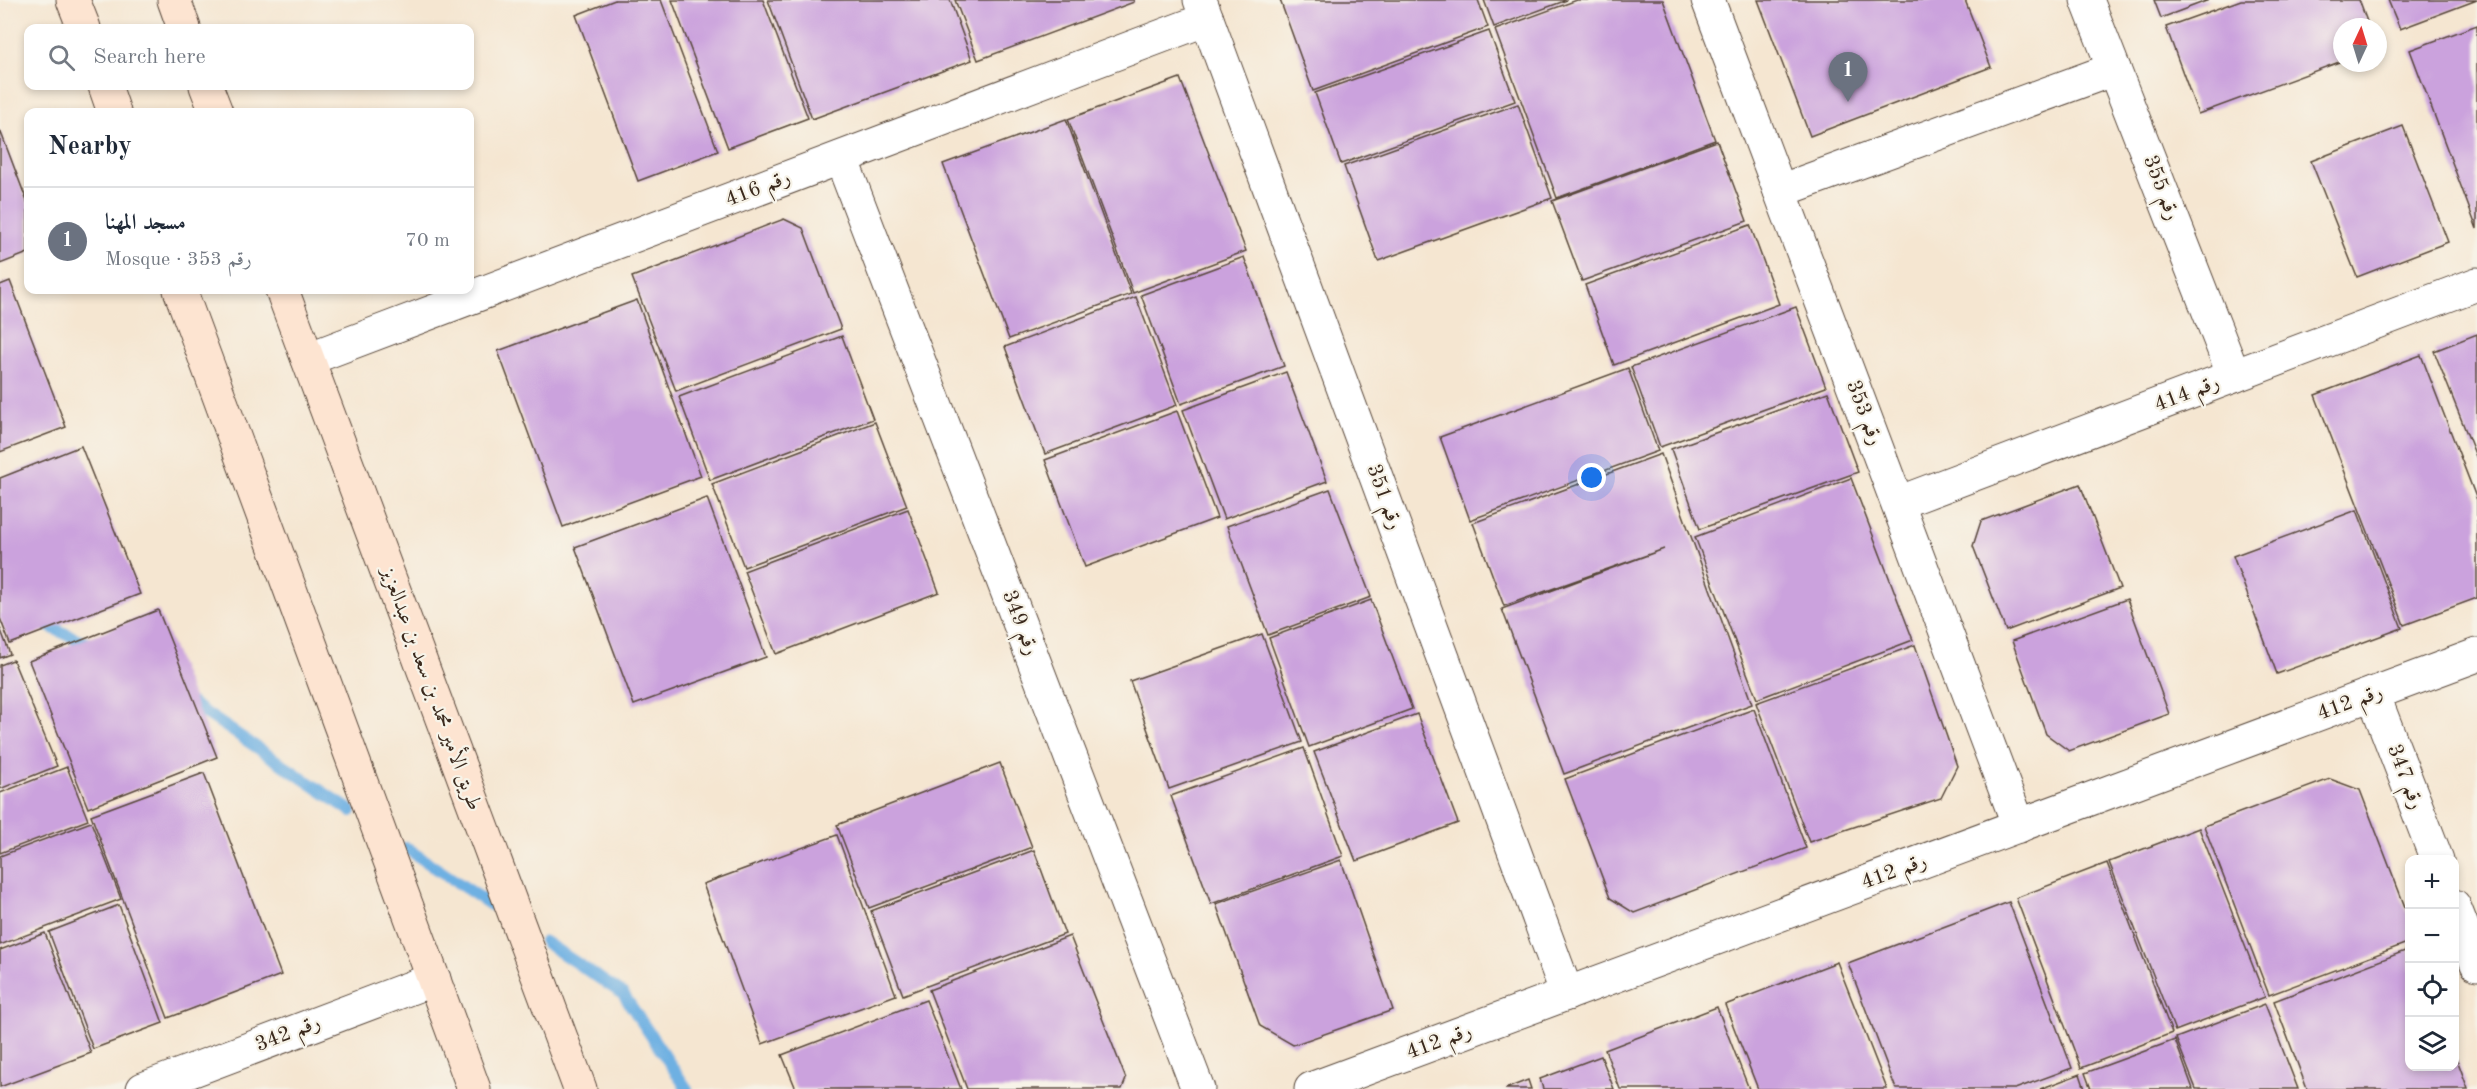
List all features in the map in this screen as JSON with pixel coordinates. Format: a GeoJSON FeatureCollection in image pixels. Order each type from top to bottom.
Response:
{"type":"FeatureCollection","features":[{"type":"Feature","properties":{"kind":"main road"},"geometry":{"type":"LineString","coordinates":[[73,0],[82,24]]}},
{"type":"Feature","properties":{"kind":"main road"},"geometry":{"type":"LineString","coordinates":[[174,0],[183,24]]}},
{"type":"Feature","properties":{"kind":"main road"},"geometry":{"type":"LineString","coordinates":[[106,90],[113,108]]}},
{"type":"Feature","properties":{"kind":"main road"},"geometry":{"type":"LineString","coordinates":[[208,90],[214,108]]}},
{"type":"Feature","properties":{"kind":"main road"},"geometry":{"type":"LineString","coordinates":[[181,294],[474,1089]]}},
{"type":"Feature","properties":{"kind":"main road","name":"طريق الأمير محمد بن سعد بن عبدالعزيز"},"geometry":{"type":"LineString","coordinates":[[284,294],[580,1089]]}},
{"type":"Feature","properties":{"kind":"street","name":"رقم 353"},"geometry":{"type":"LineString","coordinates":[[1708,0],[2019,826]]}},
{"type":"Feature","properties":{"kind":"street","name":"رقم 355"},"geometry":{"type":"LineString","coordinates":[[2087,0],[2234,376]]}},
{"type":"Feature","properties":{"kind":"street","name":"رقم 416"},"geometry":{"type":"LineString","coordinates":[[308,359],[841,158],[1204,9]]}},
{"type":"Feature","properties":{"kind":"street","name":"رقم 351"},"geometry":{"type":"LineString","coordinates":[[1204,9],[1567,994]]}},
{"type":"Feature","properties":{"kind":"street"},"geometry":{"type":"LineString","coordinates":[[1780,191],[2114,69]]}},
{"type":"Feature","properties":{"kind":"street","name":"رقم 349"},"geometry":{"type":"LineString","coordinates":[[841,158],[1198,1089]]}},
{"type":"Feature","properties":{"kind":"street","name":"رقم 414"},"geometry":{"type":"LineString","coordinates":[[1898,503],[2477,284]]}},
{"type":"Feature","properties":{"kind":"street","name":"رقم 412"},"geometry":{"type":"LineString","coordinates":[[1311,1089],[2477,655]]}},
{"type":"Feature","properties":{"kind":"street","name":"رقم 347"},"geometry":{"type":"LineString","coordinates":[[2373,694],[2435,855]]}},
{"type":"Feature","properties":{"kind":"street"},"geometry":{"type":"LineString","coordinates":[[2455,909],[2477,964]]}},
{"type":"Feature","properties":{"kind":"street","name":"رقم 342"},"geometry":{"type":"LineString","coordinates":[[142,1089],[434,979]]}},
{"type":"Feature","properties":{"kind":"building"},"geometry":{"type":"Polygon","coordinates":[[[615,0],[661,0],[718,151],[638,181],[576,15],[615,0]]]}},
{"type":"Feature","properties":{"kind":"building"},"geometry":{"type":"Polygon","coordinates":[[[672,0],[763,0],[808,118],[728,148],[672,0]]]}},
{"type":"Feature","properties":{"kind":"building"},"geometry":{"type":"Polygon","coordinates":[[[768,0],[950,0],[972,60],[812,119],[768,0]]]}},
{"type":"Feature","properties":{"kind":"building"},"geometry":{"type":"Polygon","coordinates":[[[955,0],[1134,0],[1134,2],[978,60],[955,0]]]}},
{"type":"Feature","properties":{"kind":"building"},"geometry":{"type":"Polygon","coordinates":[[[1280,0],[1478,0],[1488,27],[1313,91],[1280,0]]]}},
{"type":"Feature","properties":{"kind":"building"},"geometry":{"type":"Polygon","coordinates":[[[1484,0],[1567,0],[1494,27],[1484,0]]]}},
{"type":"Feature","properties":{"kind":"building"},"geometry":{"type":"Polygon","coordinates":[[[1577,0],[1663,0],[1715,140],[1557,198],[1495,30],[1577,0]]]}},
{"type":"Feature","properties":{"kind":"building"},"geometry":{"type":"Polygon","coordinates":[[[1758,0],[1965,0],[1991,67],[1810,136],[1758,0]]]}},
{"type":"Feature","properties":{"kind":"building"},"geometry":{"type":"Polygon","coordinates":[[[2154,0],[2209,0],[2161,18],[2154,0]]]}},
{"type":"Feature","properties":{"kind":"building"},"geometry":{"type":"Polygon","coordinates":[[[2241,0],[2359,0],[2366,18],[2333,18],[2333,64],[2198,114],[2166,27],[2241,0]]]}},
{"type":"Feature","properties":{"kind":"building"},"geometry":{"type":"Polygon","coordinates":[[[2388,0],[2477,0],[2400,29],[2388,0]]]}},
{"type":"Feature","properties":{"kind":"building"},"geometry":{"type":"Polygon","coordinates":[[[2477,25],[2477,229],[2410,50],[2477,25]]]}},
{"type":"Feature","properties":{"kind":"building"},"geometry":{"type":"Polygon","coordinates":[[[1489,31],[1515,101],[1341,164],[1315,93],[1489,31]]]}},
{"type":"Feature","properties":{"kind":"building"},"geometry":{"type":"Polygon","coordinates":[[[1180,78],[1246,251],[1133,293],[1068,119],[1180,78]]]}},
{"type":"Feature","properties":{"kind":"building"},"geometry":{"type":"Polygon","coordinates":[[[1518,104],[1552,198],[1378,261],[1344,166],[1518,104]]]}},
{"type":"Feature","properties":{"kind":"building"},"geometry":{"type":"Polygon","coordinates":[[[1066,119],[1131,294],[1009,339],[943,164],[1066,119]]]}},
{"type":"Feature","properties":{"kind":"building"},"geometry":{"type":"Polygon","coordinates":[[[2403,126],[2448,242],[2357,277],[2311,161],[2403,126]]]}},
{"type":"Feature","properties":{"kind":"building"},"geometry":{"type":"Polygon","coordinates":[[[0,130],[24,193],[24,255],[0,264],[0,130]]]}},
{"type":"Feature","properties":{"kind":"building"},"geometry":{"type":"Polygon","coordinates":[[[1717,141],[1747,221],[1582,281],[1552,201],[1717,141]]]}},
{"type":"Feature","properties":{"kind":"building"},"geometry":{"type":"Polygon","coordinates":[[[784,219],[803,228],[841,329],[676,391],[632,277],[784,219]]]}},
{"type":"Feature","properties":{"kind":"building"},"geometry":{"type":"Polygon","coordinates":[[[1750,225],[1779,304],[1614,365],[1585,285],[1750,225]]]}},
{"type":"Feature","properties":{"kind":"building"},"geometry":{"type":"Polygon","coordinates":[[[1244,257],[1284,366],[1181,404],[1141,295],[1244,257]]]}},
{"type":"Feature","properties":{"kind":"building"},"geometry":{"type":"Polygon","coordinates":[[[10,281],[66,427],[0,452],[0,285],[10,281]]]}},
{"type":"Feature","properties":{"kind":"building"},"geometry":{"type":"Polygon","coordinates":[[[1136,297],[1177,405],[1045,454],[1005,347],[1136,297]]]}},
{"type":"Feature","properties":{"kind":"building"},"geometry":{"type":"Polygon","coordinates":[[[637,300],[701,476],[563,527],[498,351],[637,300]]]}},
{"type":"Feature","properties":{"kind":"building"},"geometry":{"type":"Polygon","coordinates":[[[1796,307],[1826,387],[1660,447],[1631,367],[1796,307]]]}},
{"type":"Feature","properties":{"kind":"building"},"geometry":{"type":"Polygon","coordinates":[[[2477,334],[2477,459],[2434,351],[2477,334]]]}},
{"type":"Feature","properties":{"kind":"building"},"geometry":{"type":"Polygon","coordinates":[[[842,336],[873,419],[710,480],[679,397],[842,336]]]}},
{"type":"Feature","properties":{"kind":"building"},"geometry":{"type":"Polygon","coordinates":[[[2421,355],[2477,500],[2477,598],[2404,625],[2315,395],[2421,355]]]}},
{"type":"Feature","properties":{"kind":"building"},"geometry":{"type":"Polygon","coordinates":[[[1628,368],[1658,451],[1470,520],[1440,437],[1628,368]]]}},
{"type":"Feature","properties":{"kind":"building"},"geometry":{"type":"Polygon","coordinates":[[[1286,372],[1327,481],[1224,519],[1183,410],[1286,372]]]}},
{"type":"Feature","properties":{"kind":"building"},"geometry":{"type":"Polygon","coordinates":[[[1828,392],[1858,472],[1700,529],[1671,449],[1828,392]]]}},
{"type":"Feature","properties":{"kind":"building"},"geometry":{"type":"Polygon","coordinates":[[[1177,411],[1217,518],[1085,567],[1045,460],[1177,411]]]}},
{"type":"Feature","properties":{"kind":"building"},"geometry":{"type":"Polygon","coordinates":[[[875,422],[907,506],[744,567],[712,484],[875,422]]]}},
{"type":"Feature","properties":{"kind":"building"},"geometry":{"type":"Polygon","coordinates":[[[81,446],[140,594],[10,644],[0,618],[0,478],[81,446]]]}},
{"type":"Feature","properties":{"kind":"building"},"geometry":{"type":"Polygon","coordinates":[[[1661,454],[1752,704],[1564,774],[1502,609],[1664,549],[1504,606],[1473,523],[1661,454]]]}},
{"type":"Feature","properties":{"kind":"building"},"geometry":{"type":"Polygon","coordinates":[[[1851,478],[1913,640],[1757,699],[1695,537],[1851,478]]]}},
{"type":"Feature","properties":{"kind":"building"},"geometry":{"type":"Polygon","coordinates":[[[2080,484],[2120,588],[2006,631],[1973,546],[1981,521],[2080,484]]]}},
{"type":"Feature","properties":{"kind":"building"},"geometry":{"type":"Polygon","coordinates":[[[1330,489],[1371,597],[1268,635],[1227,526],[1330,489]]]}},
{"type":"Feature","properties":{"kind":"building"},"geometry":{"type":"Polygon","coordinates":[[[707,498],[766,657],[634,705],[575,547],[707,498]]]}},
{"type":"Feature","properties":{"kind":"building"},"geometry":{"type":"Polygon","coordinates":[[[908,509],[939,592],[776,654],[744,571],[908,509]]]}},
{"type":"Feature","properties":{"kind":"building"},"geometry":{"type":"Polygon","coordinates":[[[2357,510],[2402,628],[2277,674],[2233,556],[2357,510]]]}},
{"type":"Feature","properties":{"kind":"building"},"geometry":{"type":"Polygon","coordinates":[[[2127,599],[2169,714],[2069,751],[2046,734],[2012,641],[2127,599]]]}},
{"type":"Feature","properties":{"kind":"building"},"geometry":{"type":"Polygon","coordinates":[[[1371,600],[1412,709],[1309,747],[1269,638],[1371,600]]]}},
{"type":"Feature","properties":{"kind":"building"},"geometry":{"type":"Polygon","coordinates":[[[158,610],[217,757],[88,808],[29,661],[158,610]]]}},
{"type":"Feature","properties":{"kind":"building"},"geometry":{"type":"Polygon","coordinates":[[[0,628],[10,654],[0,658],[0,628]]]}},
{"type":"Feature","properties":{"kind":"building"},"geometry":{"type":"Polygon","coordinates":[[[1262,634],[1302,742],[1169,789],[1130,681],[1262,634]]]}},
{"type":"Feature","properties":{"kind":"building"},"geometry":{"type":"Polygon","coordinates":[[[1915,645],[1957,766],[1941,798],[1809,842],[1756,703],[1915,645]]]}},
{"type":"Feature","properties":{"kind":"building"},"geometry":{"type":"Polygon","coordinates":[[[13,660],[57,766],[0,789],[0,665],[13,660]]]}},
{"type":"Feature","properties":{"kind":"building"},"geometry":{"type":"Polygon","coordinates":[[[1754,709],[1806,848],[1634,913],[1610,898],[1565,779],[1754,709]]]}},
{"type":"Feature","properties":{"kind":"building"},"geometry":{"type":"Polygon","coordinates":[[[1417,714],[1458,823],[1356,861],[1314,752],[1417,714]]]}},
{"type":"Feature","properties":{"kind":"building"},"geometry":{"type":"Polygon","coordinates":[[[1304,748],[1343,856],[1211,904],[1171,796],[1304,748]]]}},
{"type":"Feature","properties":{"kind":"building"},"geometry":{"type":"Polygon","coordinates":[[[1000,763],[1032,847],[869,908],[837,825],[1000,763]]]}},
{"type":"Feature","properties":{"kind":"building"},"geometry":{"type":"Polygon","coordinates":[[[67,767],[88,820],[0,853],[0,793],[67,767]]]}},
{"type":"Feature","properties":{"kind":"building"},"geometry":{"type":"Polygon","coordinates":[[[204,773],[281,975],[168,1018],[91,815],[204,773]]]}},
{"type":"Feature","properties":{"kind":"building"},"geometry":{"type":"Polygon","coordinates":[[[2330,779],[2360,790],[2405,907],[2405,944],[2269,995],[2204,826],[2330,779]]]}},
{"type":"Feature","properties":{"kind":"building"},"geometry":{"type":"Polygon","coordinates":[[[91,822],[121,899],[0,945],[0,856],[91,822]]]}},
{"type":"Feature","properties":{"kind":"building"},"geometry":{"type":"Polygon","coordinates":[[[2199,828],[2265,997],[2175,1031],[2109,862],[2199,828]]]}},
{"type":"Feature","properties":{"kind":"building"},"geometry":{"type":"Polygon","coordinates":[[[837,835],[896,995],[762,1044],[703,884],[837,835]]]}},
{"type":"Feature","properties":{"kind":"building"},"geometry":{"type":"Polygon","coordinates":[[[1034,850],[1065,934],[903,995],[871,911],[1034,850]]]}},
{"type":"Feature","properties":{"kind":"building"},"geometry":{"type":"Polygon","coordinates":[[[1341,860],[1393,1010],[1293,1045],[1260,1026],[1216,904],[1341,860]]]}},
{"type":"Feature","properties":{"kind":"building"},"geometry":{"type":"Polygon","coordinates":[[[2107,863],[2172,1033],[2081,1068],[2016,898],[2107,863]]]}},
{"type":"Feature","properties":{"kind":"building"},"geometry":{"type":"Polygon","coordinates":[[[2009,902],[2072,1068],[2015,1089],[1896,1089],[1848,963],[2009,902]]]}},
{"type":"Feature","properties":{"kind":"building"},"geometry":{"type":"Polygon","coordinates":[[[119,905],[163,1023],[93,1049],[49,932],[119,905]]]}},
{"type":"Feature","properties":{"kind":"building"},"geometry":{"type":"Polygon","coordinates":[[[45,933],[91,1053],[0,1087],[0,950],[45,933]]]}},
{"type":"Feature","properties":{"kind":"building"},"geometry":{"type":"Polygon","coordinates":[[[1070,936],[1126,1079],[1122,1089],[967,1089],[929,990],[1070,936]]]}},
{"type":"Feature","properties":{"kind":"building"},"geometry":{"type":"Polygon","coordinates":[[[2405,951],[2405,1071],[2459,1071],[2459,1065],[2468,1089],[2307,1089],[2274,1001],[2405,951]]]}},
{"type":"Feature","properties":{"kind":"building"},"geometry":{"type":"Polygon","coordinates":[[[1837,962],[1887,1089],[1758,1089],[1725,1005],[1837,962]]]}},
{"type":"Feature","properties":{"kind":"building"},"geometry":{"type":"Polygon","coordinates":[[[926,1000],[961,1089],[796,1089],[782,1055],[926,1000]]]}},
{"type":"Feature","properties":{"kind":"building"},"geometry":{"type":"Polygon","coordinates":[[[2265,1004],[2298,1089],[2196,1089],[2176,1038],[2265,1004]]]}},
{"type":"Feature","properties":{"kind":"building"},"geometry":{"type":"Polygon","coordinates":[[[1717,1007],[1749,1089],[1620,1089],[1605,1050],[1717,1007]]]}},
{"type":"Feature","properties":{"kind":"building"},"geometry":{"type":"Polygon","coordinates":[[[2175,1040],[2193,1089],[2091,1089],[2085,1073],[2175,1040]]]}},
{"type":"Feature","properties":{"kind":"building"},"geometry":{"type":"Polygon","coordinates":[[[1601,1056],[1614,1089],[1543,1089],[1540,1079],[1601,1056]]]}},
{"type":"Feature","properties":{"kind":"building"},"geometry":{"type":"Polygon","coordinates":[[[2080,1074],[2085,1089],[2040,1089],[2080,1074]]]}},
{"type":"Feature","properties":{"kind":"building"},"geometry":{"type":"Polygon","coordinates":[[[1528,1080],[1531,1089],[1505,1089],[1528,1080]]]}},
{"type":"Feature","properties":{"kind":"waterway"},"geometry":{"type":"LineString","coordinates":[[37,621],[95,647]]}},
{"type":"Feature","properties":{"kind":"waterway"},"geometry":{"type":"LineString","coordinates":[[185,699],[351,811]]}},
{"type":"Feature","properties":{"kind":"waterway"},"geometry":{"type":"LineString","coordinates":[[406,848],[491,905]]}},
{"type":"Feature","properties":{"kind":"waterway"},"geometry":{"type":"LineString","coordinates":[[545,942],[623,994],[687,1089]]}},
{"type":"Feature","properties":{"kind":"place","name":"مسجد المهنا"},"geometry":{"type":"Point","coordinates":[1848,102]}}]}
